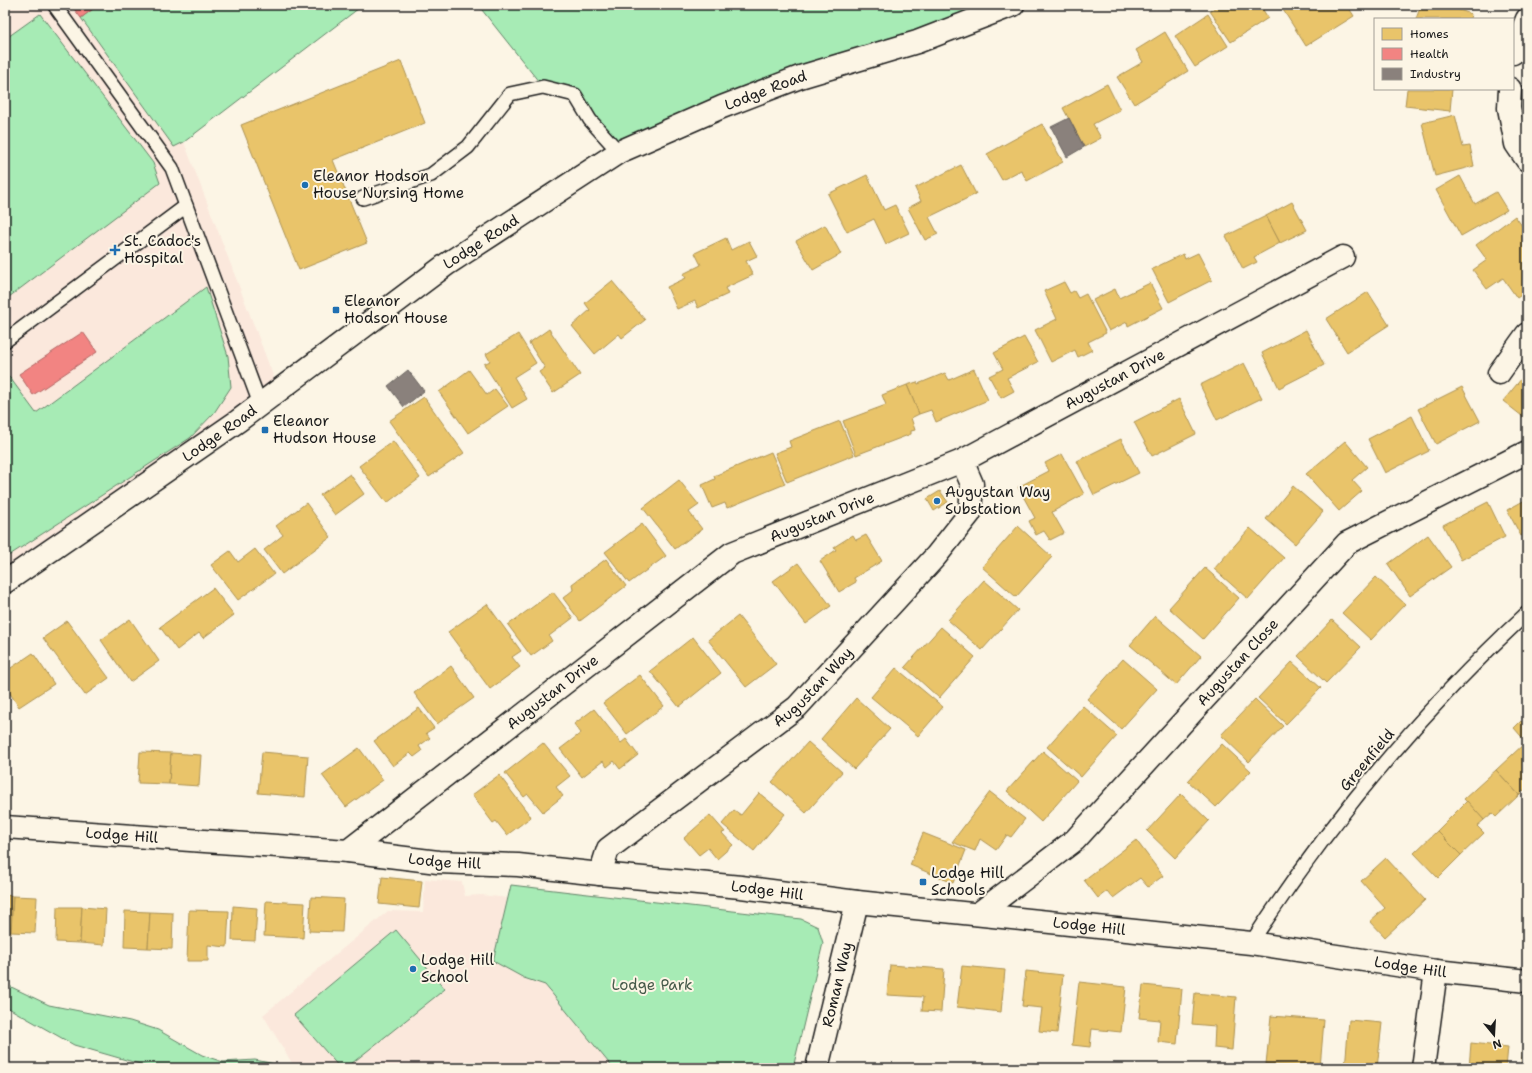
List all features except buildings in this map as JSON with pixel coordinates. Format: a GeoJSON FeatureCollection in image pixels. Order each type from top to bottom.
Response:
{"type":"FeatureCollection","features":[{"type":"Feature","properties":{"kind":"street","name":"Lodge Road"},"geometry":{"type":"LineString","coordinates":[[5,582],[260,404],[447,264],[619,152],[728,104],[800,77],[917,42],[1013,5]]}},
{"type":"Feature","properties":{"kind":"street"},"geometry":{"type":"LineString","coordinates":[[1514,51],[1527,19]]}},
{"type":"Feature","properties":{"kind":"street"},"geometry":{"type":"LineString","coordinates":[[1510,90],[1509,108],[1516,144],[1527,160]]}},
{"type":"Feature","properties":{"kind":"street","name":"Augustan Drive"},"geometry":{"type":"LineString","coordinates":[[348,851],[732,553],[962,461],[1343,257]]}},
{"type":"Feature","properties":{"kind":"street"},"geometry":{"type":"LineString","coordinates":[[1499,373],[1527,334]]}},
{"type":"Feature","properties":{"kind":"street","name":"Augustan Close"},"geometry":{"type":"LineString","coordinates":[[978,914],[1075,840],[1347,544],[1527,452]]}},
{"type":"Feature","properties":{"kind":"street","name":"Augustan Way"},"geometry":{"type":"LineString","coordinates":[[600,874],[608,849],[797,707],[936,556],[970,513],[972,484],[962,461]]}},
{"type":"Feature","properties":{"kind":"street","name":"Lodge Hill"},"geometry":{"type":"LineString","coordinates":[[5,827],[348,851],[438,862],[518,865],[600,874],[741,886],[857,902],[1250,943],[1436,971],[1527,981]]}},
{"type":"Feature","properties":{"kind":"street","name":"Roman Way"},"geometry":{"type":"LineString","coordinates":[[817,1068],[857,902]]}},
{"type":"Feature","properties":{"kind":"street"},"geometry":{"type":"LineString","coordinates":[[1423,1068],[1436,971]]}},
{"type":"Feature","properties":{"kind":"lane"},"geometry":{"type":"LineString","coordinates":[[55,6],[172,168],[260,404]]}},
{"type":"Feature","properties":{"kind":"lane"},"geometry":{"type":"LineString","coordinates":[[363,198],[431,175],[468,147],[510,94],[543,87],[575,96],[590,120],[619,152]]}},
{"type":"Feature","properties":{"kind":"lane"},"geometry":{"type":"LineString","coordinates":[[5,341],[186,206]]}},
{"type":"Feature","properties":{"kind":"lane","name":"Greenfield"},"geometry":{"type":"LineString","coordinates":[[1250,943],[1311,855],[1344,811],[1414,727],[1503,635],[1527,613]]}},
{"type":"Feature","properties":{"kind":"shaded area","name":"St. Cadoc's Hospital"},"geometry":{"type":"Polygon","coordinates":[[[5,5],[363,5],[184,142],[279,391],[5,582],[5,5]]]}},
{"type":"Feature","properties":{"kind":"shaded area","name":"Lodge Hill School"},"geometry":{"type":"Polygon","coordinates":[[[425,879],[462,882],[465,896],[481,895],[508,898],[493,961],[524,978],[545,985],[613,1068],[295,1068],[263,1015],[388,911],[423,912],[425,879]]]}},
{"type":"Feature","properties":{"kind":"green space"},"geometry":{"type":"Polygon","coordinates":[[[98,5],[363,5],[184,142],[174,147],[81,18],[98,5]]]}},
{"type":"Feature","properties":{"kind":"green space"},"geometry":{"type":"Polygon","coordinates":[[[478,5],[1013,5],[619,152],[575,96],[543,87],[478,5]]]}},
{"type":"Feature","properties":{"kind":"green space"},"geometry":{"type":"Polygon","coordinates":[[[40,14],[153,163],[160,183],[5,300],[5,39],[40,14]]]}},
{"type":"Feature","properties":{"kind":"green space"},"geometry":{"type":"Polygon","coordinates":[[[206,287],[228,356],[231,387],[214,413],[190,438],[5,558],[5,371],[36,413],[206,287]]]}},
{"type":"Feature","properties":{"kind":"green space","name":"Lodge Park"},"geometry":{"type":"Polygon","coordinates":[[[511,885],[801,919],[818,927],[823,943],[793,1068],[613,1068],[545,985],[524,978],[493,961],[511,885]]]}},
{"type":"Feature","properties":{"kind":"green space"},"geometry":{"type":"Polygon","coordinates":[[[396,930],[445,989],[346,1068],[340,1068],[294,1015],[396,930]]]}},
{"type":"Feature","properties":{"kind":"green space"},"geometry":{"type":"Polygon","coordinates":[[[5,984],[49,1005],[130,1021],[158,1030],[202,1055],[223,1062],[255,1060],[285,1066],[287,1068],[154,1068],[74,1045],[5,1006],[5,984]]]}},
{"type":"Feature","properties":{"kind":"place","name":"Eleanor Hodson House Nursing Home"},"geometry":{"type":"Point","coordinates":[305,185]}},
{"type":"Feature","properties":{"kind":"place","name":"St. Cadoc's Hospital"},"geometry":{"type":"Point","coordinates":[115,250]}},
{"type":"Feature","properties":{"kind":"place","name":"Eleanor Hodson House"},"geometry":{"type":"Point","coordinates":[336,310]}},
{"type":"Feature","properties":{"kind":"place","name":"Eleanor Hudson House"},"geometry":{"type":"Point","coordinates":[265,430]}},
{"type":"Feature","properties":{"kind":"place","name":"Augustan Way Substation"},"geometry":{"type":"Point","coordinates":[937,501]}},
{"type":"Feature","properties":{"kind":"place","name":"Lodge Hill Schools"},"geometry":{"type":"Point","coordinates":[923,882]}},
{"type":"Feature","properties":{"kind":"place","name":"Lodge Hill School"},"geometry":{"type":"Point","coordinates":[413,969]}}]}
